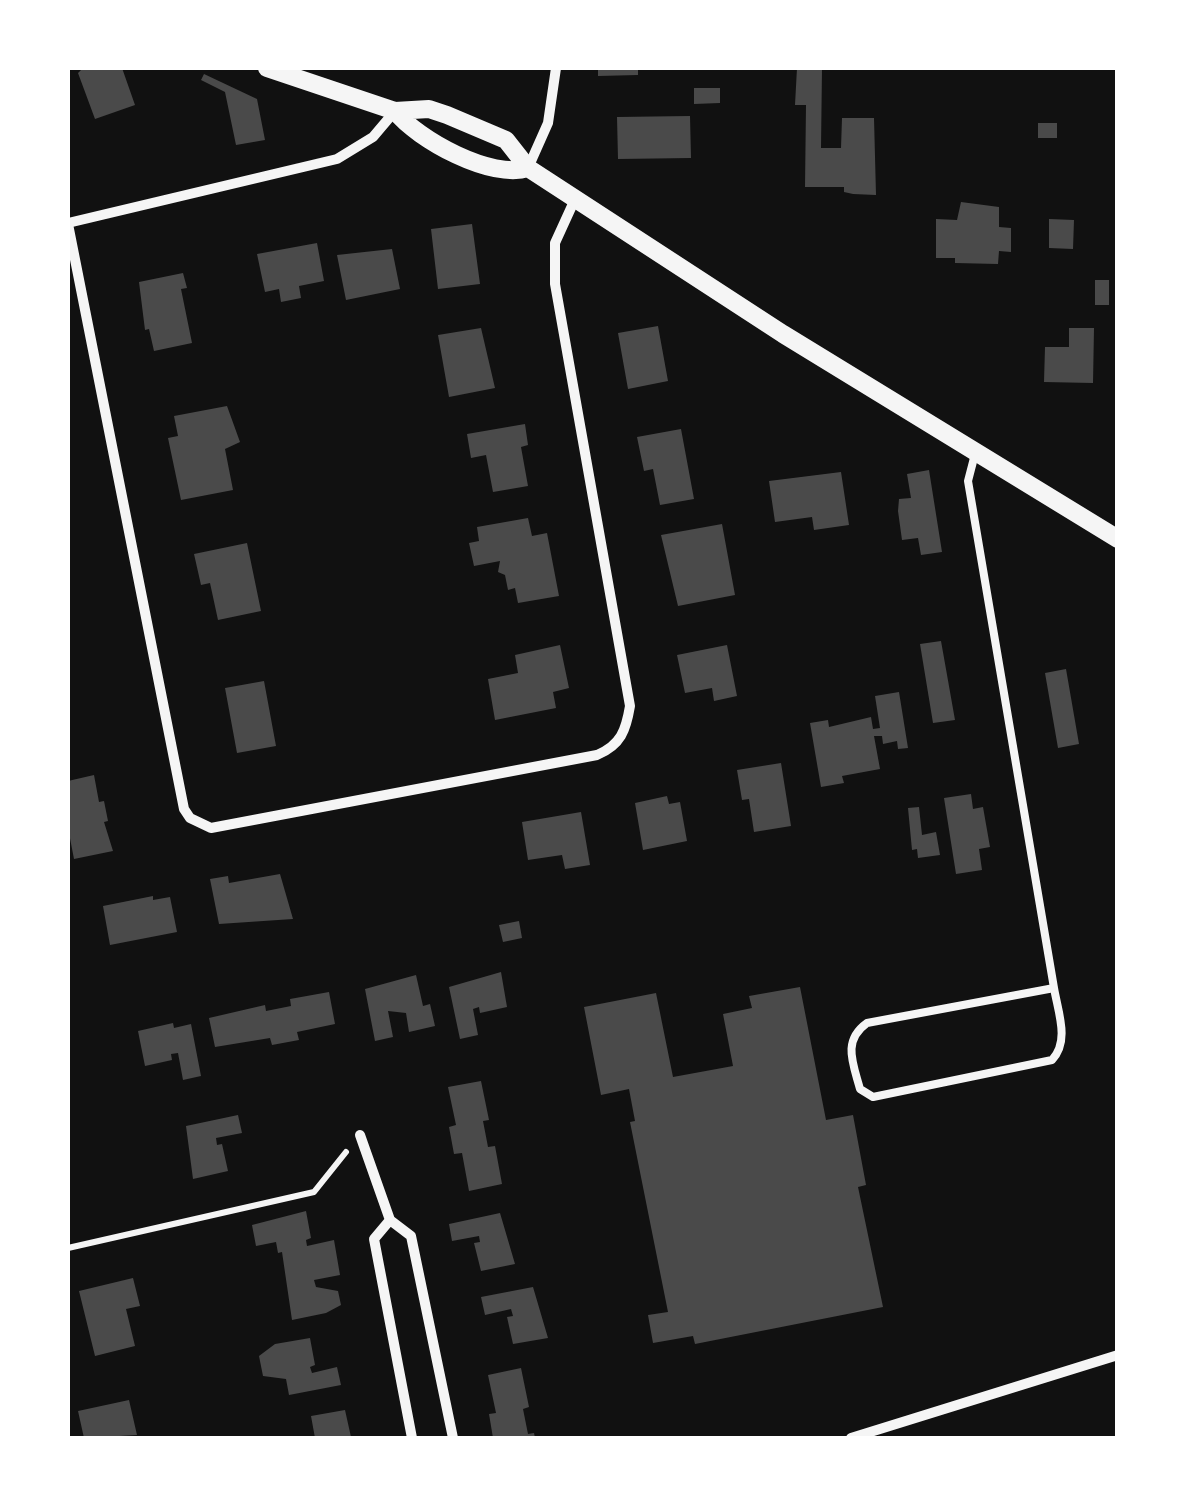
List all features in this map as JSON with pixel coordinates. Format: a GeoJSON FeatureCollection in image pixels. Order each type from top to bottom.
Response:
{"type":"FeatureCollection","features":[{"type":"Feature","properties":{"kind":"street"},"geometry":{"type":"LineString","coordinates":[[267,68],[395,111],[424,137],[496,170],[513,173],[528,168],[548,122],[556,68]]}},
{"type":"Feature","properties":{"kind":"street"},"geometry":{"type":"LineString","coordinates":[[576,197],[556,244],[555,284],[630,706],[626,731],[613,748],[597,755],[211,828],[190,818],[184,809],[68,224],[337,159],[373,137],[395,111],[429,108],[506,140],[528,168],[576,197],[784,334],[1118,539]]}},
{"type":"Feature","properties":{"kind":"street"},"geometry":{"type":"LineString","coordinates":[[360,1135],[390,1220],[412,1236],[453,1438]]}},
{"type":"Feature","properties":{"kind":"street"},"geometry":{"type":"LineString","coordinates":[[390,1220],[374,1239],[412,1438]]}},
{"type":"Feature","properties":{"kind":"street"},"geometry":{"type":"LineString","coordinates":[[851,1438],[1118,1354]]}},
{"type":"Feature","properties":{"kind":"lane"},"geometry":{"type":"LineString","coordinates":[[976,450],[968,480],[1063,1039],[1061,1051],[1052,1060],[873,1097],[860,1089],[850,1049],[852,1038],[868,1023],[1054,988]]}},
{"type":"Feature","properties":{"kind":"path"},"geometry":{"type":"LineString","coordinates":[[68,1248],[314,1192],[360,1135]]}},
{"type":"Feature","properties":{"kind":"building"},"geometry":{"type":"Polygon","coordinates":[[[83,68],[122,68],[135,105],[95,119],[78,73],[83,68]]]}},
{"type":"Feature","properties":{"kind":"building"},"geometry":{"type":"Polygon","coordinates":[[[598,68],[638,68],[638,75],[598,76],[598,68]]]}},
{"type":"Feature","properties":{"kind":"building"},"geometry":{"type":"Polygon","coordinates":[[[797,68],[822,68],[821,148],[841,148],[842,118],[874,118],[876,195],[844,192],[844,187],[805,187],[806,105],[795,105],[797,68]]]}},
{"type":"Feature","properties":{"kind":"building"},"geometry":{"type":"Polygon","coordinates":[[[204,74],[257,99],[265,140],[236,145],[225,92],[201,80],[204,74]]]}},
{"type":"Feature","properties":{"kind":"building"},"geometry":{"type":"Polygon","coordinates":[[[694,88],[720,88],[720,103],[694,104],[694,88]]]}},
{"type":"Feature","properties":{"kind":"building"},"geometry":{"type":"Polygon","coordinates":[[[690,116],[691,158],[618,159],[617,117],[690,116]]]}},
{"type":"Feature","properties":{"kind":"building"},"geometry":{"type":"Polygon","coordinates":[[[1038,123],[1057,123],[1057,138],[1038,138],[1038,123]]]}},
{"type":"Feature","properties":{"kind":"building"},"geometry":{"type":"Polygon","coordinates":[[[961,202],[999,207],[999,227],[1011,228],[1011,252],[999,251],[998,264],[955,263],[955,258],[936,258],[936,219],[957,220],[961,202]]]}},
{"type":"Feature","properties":{"kind":"building"},"geometry":{"type":"Polygon","coordinates":[[[1049,219],[1074,220],[1073,249],[1049,248],[1049,219]]]}},
{"type":"Feature","properties":{"kind":"building"},"geometry":{"type":"Polygon","coordinates":[[[472,224],[480,284],[438,289],[431,229],[472,224]]]}},
{"type":"Feature","properties":{"kind":"building"},"geometry":{"type":"Polygon","coordinates":[[[317,243],[324,281],[299,286],[301,298],[281,302],[279,289],[265,292],[257,254],[317,243]]]}},
{"type":"Feature","properties":{"kind":"building"},"geometry":{"type":"Polygon","coordinates":[[[392,249],[400,289],[346,300],[337,255],[392,249]]]}},
{"type":"Feature","properties":{"kind":"building"},"geometry":{"type":"Polygon","coordinates":[[[183,273],[187,288],[181,289],[192,343],[154,351],[149,329],[145,330],[139,282],[183,273]]]}},
{"type":"Feature","properties":{"kind":"building"},"geometry":{"type":"Polygon","coordinates":[[[1095,280],[1109,280],[1109,305],[1095,305],[1095,280]]]}},
{"type":"Feature","properties":{"kind":"building"},"geometry":{"type":"Polygon","coordinates":[[[658,326],[668,381],[628,389],[618,333],[658,326]]]}},
{"type":"Feature","properties":{"kind":"building"},"geometry":{"type":"Polygon","coordinates":[[[481,328],[495,388],[449,397],[438,335],[481,328]]]}},
{"type":"Feature","properties":{"kind":"building"},"geometry":{"type":"Polygon","coordinates":[[[1069,328],[1094,328],[1093,383],[1044,382],[1045,347],[1069,347],[1069,328]]]}},
{"type":"Feature","properties":{"kind":"building"},"geometry":{"type":"Polygon","coordinates":[[[227,406],[240,442],[225,449],[233,490],[181,500],[168,438],[178,436],[174,416],[227,406]]]}},
{"type":"Feature","properties":{"kind":"building"},"geometry":{"type":"Polygon","coordinates":[[[525,424],[528,445],[521,447],[528,486],[493,492],[486,455],[471,458],[467,434],[525,424]]]}},
{"type":"Feature","properties":{"kind":"building"},"geometry":{"type":"Polygon","coordinates":[[[681,429],[694,499],[660,505],[653,469],[644,471],[637,437],[681,429]]]}},
{"type":"Feature","properties":{"kind":"building"},"geometry":{"type":"Polygon","coordinates":[[[929,470],[942,552],[921,555],[918,538],[902,540],[899,499],[911,498],[907,474],[929,470]]]}},
{"type":"Feature","properties":{"kind":"building"},"geometry":{"type":"Polygon","coordinates":[[[841,472],[849,525],[814,530],[812,517],[775,522],[769,481],[841,472]]]}},
{"type":"Feature","properties":{"kind":"building"},"geometry":{"type":"Polygon","coordinates":[[[528,518],[532,536],[547,533],[559,596],[518,603],[515,588],[508,590],[505,575],[498,572],[500,561],[474,566],[469,543],[479,541],[477,527],[528,518]]]}},
{"type":"Feature","properties":{"kind":"building"},"geometry":{"type":"Polygon","coordinates":[[[722,524],[735,595],[678,606],[661,535],[722,524]]]}},
{"type":"Feature","properties":{"kind":"building"},"geometry":{"type":"Polygon","coordinates":[[[247,543],[261,611],[218,620],[210,583],[201,585],[194,554],[247,543]]]}},
{"type":"Feature","properties":{"kind":"building"},"geometry":{"type":"Polygon","coordinates":[[[941,641],[955,720],[933,723],[920,644],[941,641]]]}},
{"type":"Feature","properties":{"kind":"building"},"geometry":{"type":"Polygon","coordinates":[[[560,645],[569,688],[553,692],[556,708],[495,720],[488,679],[518,673],[515,655],[560,645]]]}},
{"type":"Feature","properties":{"kind":"building"},"geometry":{"type":"Polygon","coordinates":[[[727,645],[737,696],[714,701],[712,688],[685,693],[677,655],[727,645]]]}},
{"type":"Feature","properties":{"kind":"building"},"geometry":{"type":"Polygon","coordinates":[[[1066,669],[1079,744],[1058,748],[1045,673],[1066,669]]]}},
{"type":"Feature","properties":{"kind":"building"},"geometry":{"type":"Polygon","coordinates":[[[264,681],[276,746],[237,753],[225,688],[264,681]]]}},
{"type":"Feature","properties":{"kind":"building"},"geometry":{"type":"Polygon","coordinates":[[[899,692],[908,748],[898,749],[897,741],[883,744],[882,736],[874,736],[880,769],[842,776],[844,783],[821,787],[810,723],[828,720],[829,727],[871,717],[873,729],[880,728],[875,696],[899,692]]]}},
{"type":"Feature","properties":{"kind":"building"},"geometry":{"type":"Polygon","coordinates":[[[781,763],[791,826],[754,832],[749,799],[742,800],[737,770],[781,763]]]}},
{"type":"Feature","properties":{"kind":"building"},"geometry":{"type":"Polygon","coordinates":[[[94,775],[99,802],[104,801],[108,821],[104,822],[113,851],[74,859],[68,828],[68,781],[94,775]]]}},
{"type":"Feature","properties":{"kind":"building"},"geometry":{"type":"Polygon","coordinates":[[[971,794],[973,809],[983,807],[990,847],[979,849],[982,870],[956,874],[944,798],[971,794]]]}},
{"type":"Feature","properties":{"kind":"building"},"geometry":{"type":"Polygon","coordinates":[[[667,796],[669,804],[680,802],[687,841],[643,850],[635,803],[667,796]]]}},
{"type":"Feature","properties":{"kind":"building"},"geometry":{"type":"Polygon","coordinates":[[[919,807],[922,835],[936,832],[940,855],[918,858],[917,849],[912,850],[908,808],[919,807]]]}},
{"type":"Feature","properties":{"kind":"building"},"geometry":{"type":"Polygon","coordinates":[[[581,812],[590,865],[565,869],[562,855],[528,860],[522,822],[581,812]]]}},
{"type":"Feature","properties":{"kind":"building"},"geometry":{"type":"Polygon","coordinates":[[[280,874],[293,919],[219,924],[210,879],[228,876],[229,883],[280,874]]]}},
{"type":"Feature","properties":{"kind":"building"},"geometry":{"type":"Polygon","coordinates":[[[153,896],[153,900],[170,897],[177,932],[110,945],[103,906],[153,896]]]}},
{"type":"Feature","properties":{"kind":"building"},"geometry":{"type":"Polygon","coordinates":[[[519,921],[522,938],[503,942],[499,925],[519,921]]]}},
{"type":"Feature","properties":{"kind":"building"},"geometry":{"type":"Polygon","coordinates":[[[501,972],[507,1007],[480,1013],[479,1007],[473,1009],[478,1035],[460,1039],[449,987],[501,972]]]}},
{"type":"Feature","properties":{"kind":"building"},"geometry":{"type":"Polygon","coordinates":[[[416,975],[423,1006],[430,1004],[435,1026],[409,1032],[406,1013],[388,1011],[393,1037],[375,1041],[365,989],[416,975]]]}},
{"type":"Feature","properties":{"kind":"building"},"geometry":{"type":"Polygon","coordinates":[[[800,987],[826,1120],[853,1115],[866,1185],[858,1187],[883,1307],[695,1344],[693,1336],[653,1343],[648,1315],[668,1312],[630,1122],[635,1121],[629,1089],[601,1095],[584,1007],[656,993],[673,1077],[733,1066],[723,1014],[752,1008],[749,996],[800,987]]]}},
{"type":"Feature","properties":{"kind":"building"},"geometry":{"type":"Polygon","coordinates":[[[329,992],[335,1024],[297,1032],[299,1040],[272,1045],[270,1038],[215,1047],[209,1018],[265,1005],[266,1011],[291,1006],[290,999],[329,992]]]}},
{"type":"Feature","properties":{"kind":"building"},"geometry":{"type":"Polygon","coordinates":[[[173,1023],[174,1028],[191,1024],[201,1076],[183,1080],[178,1053],[171,1054],[172,1060],[145,1066],[138,1031],[173,1023]]]}},
{"type":"Feature","properties":{"kind":"building"},"geometry":{"type":"Polygon","coordinates":[[[481,1081],[489,1120],[483,1121],[488,1147],[495,1146],[502,1184],[469,1191],[462,1153],[454,1154],[449,1127],[456,1125],[448,1087],[481,1081]]]}},
{"type":"Feature","properties":{"kind":"building"},"geometry":{"type":"Polygon","coordinates":[[[238,1115],[242,1133],[216,1138],[217,1145],[222,1144],[228,1171],[193,1179],[186,1126],[238,1115]]]}},
{"type":"Feature","properties":{"kind":"building"},"geometry":{"type":"Polygon","coordinates":[[[306,1211],[311,1238],[306,1240],[307,1246],[334,1240],[340,1275],[314,1280],[316,1287],[338,1291],[341,1305],[326,1313],[292,1320],[282,1252],[278,1253],[276,1242],[256,1246],[252,1225],[306,1211]]]}},
{"type":"Feature","properties":{"kind":"building"},"geometry":{"type":"Polygon","coordinates":[[[500,1213],[515,1264],[481,1271],[474,1243],[480,1242],[479,1236],[452,1241],[449,1224],[500,1213]]]}},
{"type":"Feature","properties":{"kind":"building"},"geometry":{"type":"Polygon","coordinates":[[[133,1278],[140,1306],[126,1309],[135,1346],[95,1356],[79,1291],[133,1278]]]}},
{"type":"Feature","properties":{"kind":"building"},"geometry":{"type":"Polygon","coordinates":[[[533,1287],[548,1338],[513,1344],[507,1317],[513,1316],[511,1309],[485,1315],[481,1297],[533,1287]]]}},
{"type":"Feature","properties":{"kind":"building"},"geometry":{"type":"Polygon","coordinates":[[[310,1338],[315,1365],[310,1367],[312,1373],[337,1367],[341,1385],[289,1395],[286,1379],[263,1376],[259,1356],[275,1344],[310,1338]]]}},
{"type":"Feature","properties":{"kind":"building"},"geometry":{"type":"Polygon","coordinates":[[[521,1368],[529,1407],[523,1409],[528,1434],[534,1433],[535,1438],[493,1438],[489,1414],[496,1413],[488,1375],[521,1368]]]}},
{"type":"Feature","properties":{"kind":"building"},"geometry":{"type":"Polygon","coordinates":[[[129,1400],[137,1435],[84,1438],[78,1411],[129,1400]]]}},
{"type":"Feature","properties":{"kind":"building"},"geometry":{"type":"Polygon","coordinates":[[[345,1410],[351,1437],[315,1438],[311,1416],[345,1410]]]}}]}
